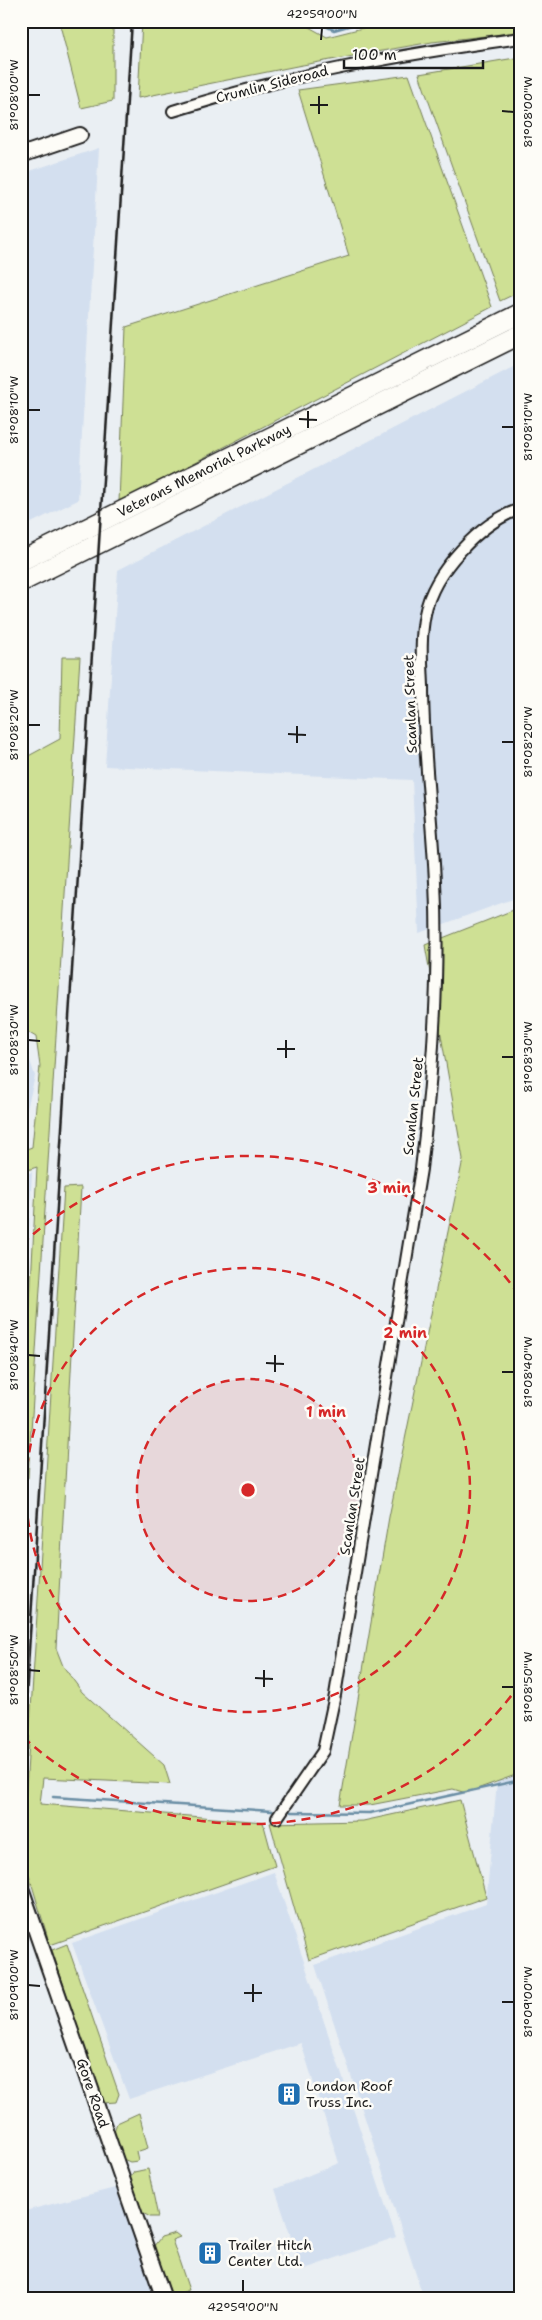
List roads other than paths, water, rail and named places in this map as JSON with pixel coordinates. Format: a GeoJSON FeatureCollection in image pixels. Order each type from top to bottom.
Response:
{"type":"FeatureCollection","features":[{"type":"Feature","properties":{"kind":"highway","name":"Veterans Memorial Parkway"},"geometry":{"type":"LineString","coordinates":[[21,561],[521,313]]}},
{"type":"Feature","properties":{"kind":"highway","name":"Veterans Memorial Parkway"},"geometry":{"type":"LineString","coordinates":[[21,582],[521,334]]}},
{"type":"Feature","properties":{"kind":"main road"},"geometry":{"type":"LineString","coordinates":[[21,155],[80,135]]}},
{"type":"Feature","properties":{"kind":"main road","name":"Gore Road"},"geometry":{"type":"LineString","coordinates":[[21,1888],[164,2299]]}},
{"type":"Feature","properties":{"kind":"street","name":"Crumlin Sideroad"},"geometry":{"type":"LineString","coordinates":[[173,111],[242,89],[354,64],[521,38]]}},
{"type":"Feature","properties":{"kind":"street","name":"Scanlan Street"},"geometry":{"type":"LineString","coordinates":[[278,1818],[323,1751],[335,1695],[395,1330],[428,1107],[438,960],[435,881],[423,717],[421,653],[425,613],[444,572],[460,552],[482,529],[521,509]]}},
{"type":"Feature","properties":{"kind":"waterway"},"geometry":{"type":"LineString","coordinates":[[315,21],[334,30],[366,21]]}},
{"type":"Feature","properties":{"kind":"waterway"},"geometry":{"type":"LineString","coordinates":[[291,1812],[370,1813],[521,1780]]}},
{"type":"Feature","properties":{"kind":"waterway"},"geometry":{"type":"LineString","coordinates":[[53,1797],[272,1811]]}},
{"type":"Feature","properties":{"kind":"railway"},"geometry":{"type":"LineString","coordinates":[[21,1777],[132,21]]}},
{"type":"Feature","properties":{"kind":"place","name":"London Roof Truss Inc."},"geometry":{"type":"Point","coordinates":[289,2094]}},
{"type":"Feature","properties":{"kind":"place","name":"Trailer Hitch Center Ltd."},"geometry":{"type":"Point","coordinates":[210,2253]}}]}
